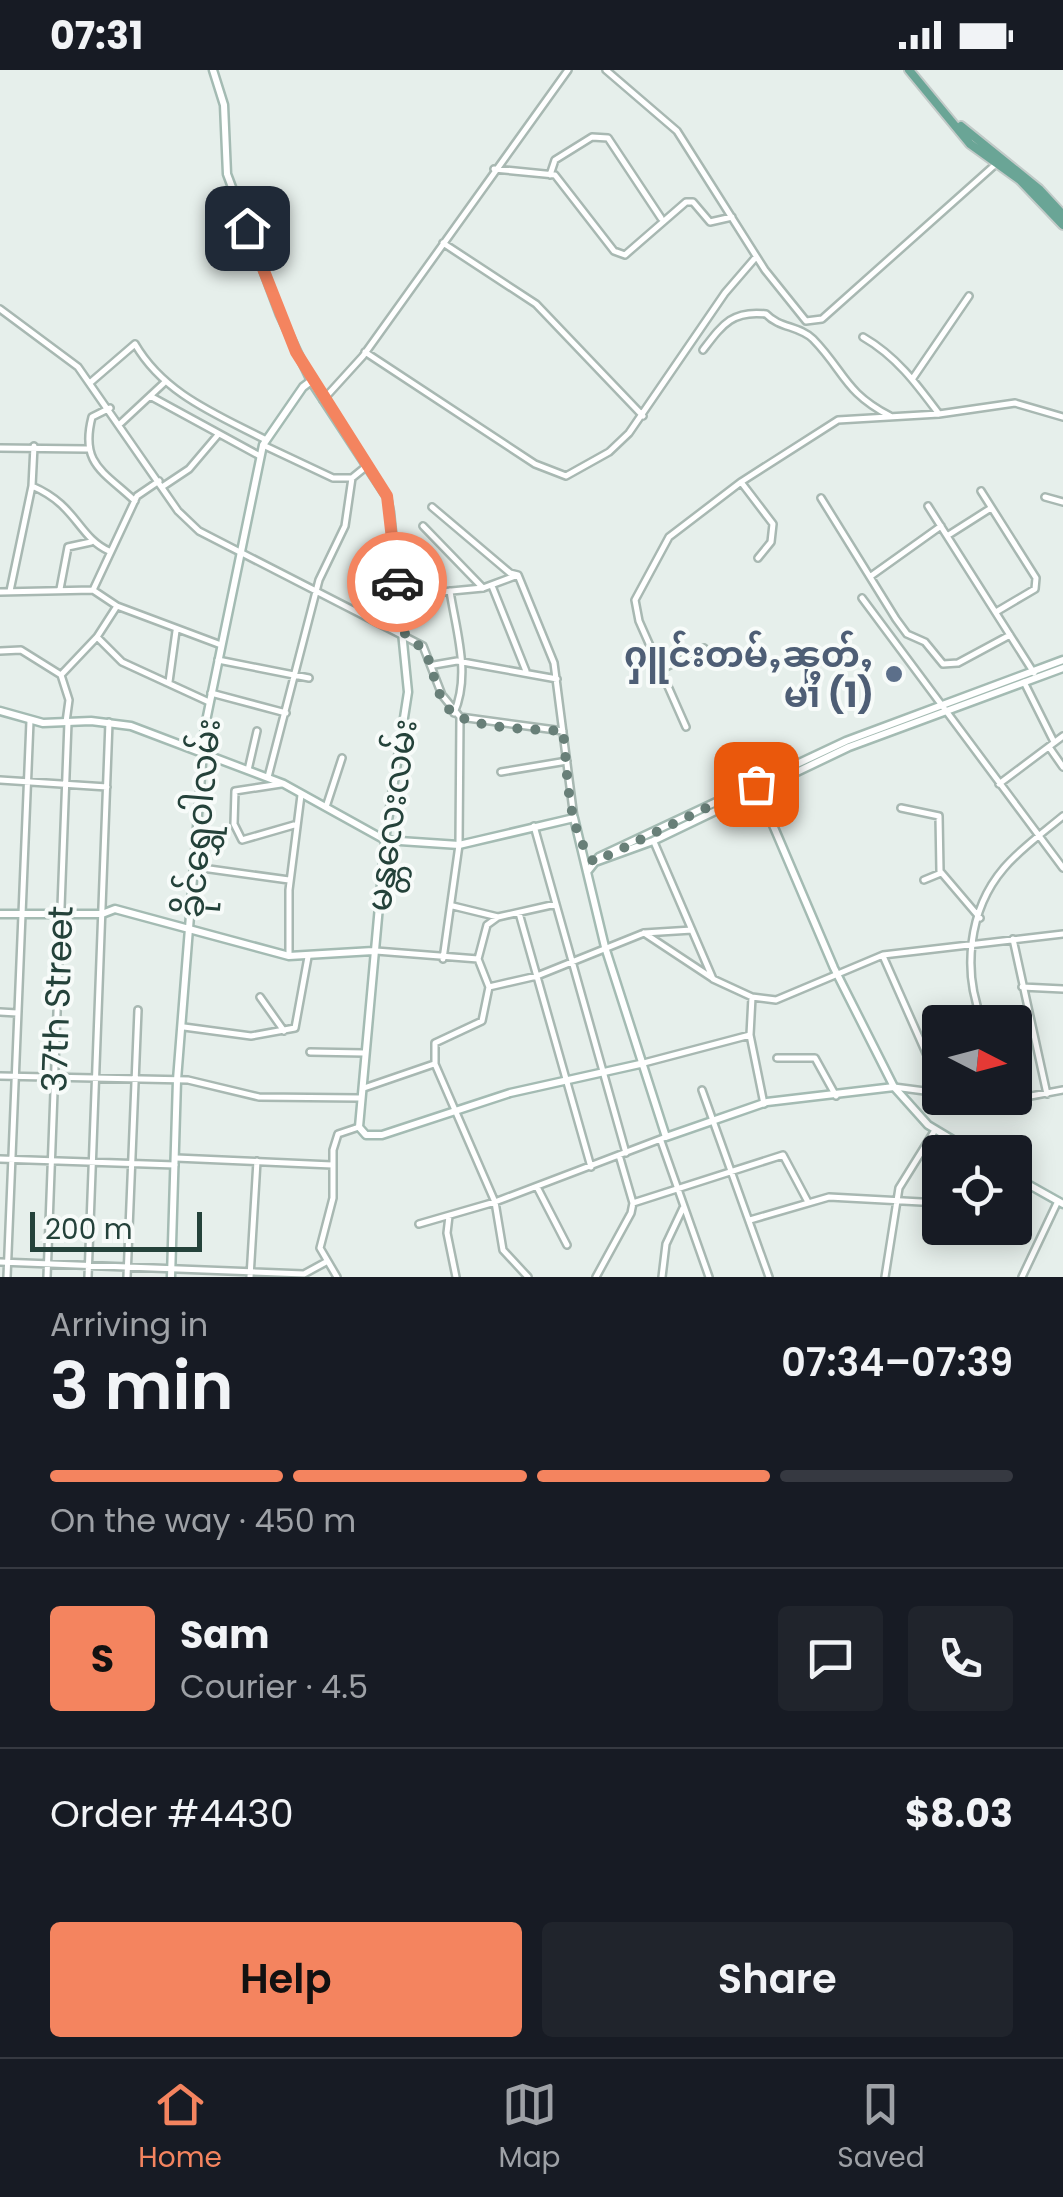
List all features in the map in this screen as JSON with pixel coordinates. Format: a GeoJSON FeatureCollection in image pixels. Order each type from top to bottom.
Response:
{"type":"FeatureCollection","features":[{"type":"Feature","properties":{"kind":"main road"},"geometry":{"type":"LineString","coordinates":[[910,70],[970,144],[1063,224]]}},
{"type":"Feature","properties":{"kind":"main road","name":"မန္တလေးလမ်း"},"geometry":{"type":"LineString","coordinates":[[212,71],[224,105],[227,174],[280,315],[323,400],[387,496],[408,692],[384,840],[359,1127]]}},
{"type":"Feature","properties":{"kind":"main road"},"geometry":{"type":"LineString","coordinates":[[928,94],[1063,214]]}},
{"type":"Feature","properties":{"kind":"main road","name":"ခိုင်ရွှေဝါလမ်း"},"geometry":{"type":"LineString","coordinates":[[171,1277],[177,1080],[202,754],[210,697],[264,442],[312,381]]}},
{"type":"Feature","properties":{"kind":"main road"},"geometry":{"type":"LineString","coordinates":[[946,708],[1063,660]]}},
{"type":"Feature","properties":{"kind":"main road"},"geometry":{"type":"LineString","coordinates":[[586,874],[594,862],[610,860],[823,756],[893,726],[1024,682],[1035,674],[1063,668]]}},
{"type":"Feature","properties":{"kind":"main road"},"geometry":{"type":"LineString","coordinates":[[0,712],[30,721],[110,722],[268,777],[384,840],[459,845],[574,818],[605,946],[663,1139],[764,1104],[894,1087]]}},
{"type":"Feature","properties":{"kind":"main road"},"geometry":{"type":"LineString","coordinates":[[757,788],[836,973],[894,1087],[910,1110],[944,1135]]}},
{"type":"Feature","properties":{"kind":"main road"},"geometry":{"type":"LineString","coordinates":[[582,846],[594,862]]}},
{"type":"Feature","properties":{"kind":"main road"},"geometry":{"type":"LineString","coordinates":[[0,914],[131,911],[290,956],[308,958],[373,950]]}},
{"type":"Feature","properties":{"kind":"main road"},"geometry":{"type":"LineString","coordinates":[[359,1127],[366,1136],[382,1135],[510,1093],[640,1064]]}},
{"type":"Feature","properties":{"kind":"main road"},"geometry":{"type":"LineString","coordinates":[[1032,1186],[1060,1203]]}},
{"type":"Feature","properties":{"kind":"street"},"geometry":{"type":"LineString","coordinates":[[323,400],[340,386],[568,70]]}},
{"type":"Feature","properties":{"kind":"street"},"geometry":{"type":"LineString","coordinates":[[606,70],[677,131],[756,257],[806,321],[822,320],[997,164]]}},
{"type":"Feature","properties":{"kind":"street"},"geometry":{"type":"LineString","coordinates":[[550,175],[555,160],[592,137],[608,138],[662,219]]}},
{"type":"Feature","properties":{"kind":"street"},"geometry":{"type":"LineString","coordinates":[[494,170],[550,175],[562,181],[614,251],[625,255],[686,202],[693,202],[710,222],[732,217]]}},
{"type":"Feature","properties":{"kind":"street"},"geometry":{"type":"LineString","coordinates":[[444,243],[536,304],[643,416]]}},
{"type":"Feature","properties":{"kind":"street"},"geometry":{"type":"LineString","coordinates":[[365,352],[509,448],[558,474],[574,473],[608,452],[643,416],[725,293],[756,257]]}},
{"type":"Feature","properties":{"kind":"street"},"geometry":{"type":"LineString","coordinates":[[913,378],[969,296]]}},
{"type":"Feature","properties":{"kind":"street"},"geometry":{"type":"LineString","coordinates":[[0,321],[2,311],[46,340],[91,382],[160,484],[198,532],[400,630],[423,646],[434,664],[442,695],[457,715],[563,731]]}},
{"type":"Feature","properties":{"kind":"street"},"geometry":{"type":"LineString","coordinates":[[703,350],[725,320],[766,314],[774,323],[809,336],[850,390],[892,417]]}},
{"type":"Feature","properties":{"kind":"street"},"geometry":{"type":"LineString","coordinates":[[863,337],[884,350],[913,378],[938,414]]}},
{"type":"Feature","properties":{"kind":"street"},"geometry":{"type":"LineString","coordinates":[[91,382],[135,344],[149,368],[190,402],[333,478],[352,478],[368,465]]}},
{"type":"Feature","properties":{"kind":"street"},"geometry":{"type":"LineString","coordinates":[[121,424],[164,382]]}},
{"type":"Feature","properties":{"kind":"street"},"geometry":{"type":"LineString","coordinates":[[150,396],[216,436],[260,456]]}},
{"type":"Feature","properties":{"kind":"street"},"geometry":{"type":"LineString","coordinates":[[686,727],[639,621],[636,595],[668,537],[741,482],[838,420],[938,414],[1014,404],[1063,418]]}},
{"type":"Feature","properties":{"kind":"street"},"geometry":{"type":"LineString","coordinates":[[110,408],[92,417],[87,450],[95,466],[135,501]]}},
{"type":"Feature","properties":{"kind":"street"},"geometry":{"type":"LineString","coordinates":[[93,590],[135,501],[189,469],[216,436]]}},
{"type":"Feature","properties":{"kind":"street"},"geometry":{"type":"LineString","coordinates":[[10,592],[32,486],[34,446]]}},
{"type":"Feature","properties":{"kind":"street"},"geometry":{"type":"LineString","coordinates":[[0,448],[87,450]]}},
{"type":"Feature","properties":{"kind":"street"},"geometry":{"type":"LineString","coordinates":[[268,777],[316,591],[345,526],[352,478]]}},
{"type":"Feature","properties":{"kind":"street"},"geometry":{"type":"LineString","coordinates":[[741,482],[773,524],[771,542],[758,558]]}},
{"type":"Feature","properties":{"kind":"street"},"geometry":{"type":"LineString","coordinates":[[32,486],[69,507],[90,542],[109,552]]}},
{"type":"Feature","properties":{"kind":"street"},"geometry":{"type":"LineString","coordinates":[[982,491],[1036,578],[1035,589],[996,612]]}},
{"type":"Feature","properties":{"kind":"street"},"geometry":{"type":"LineString","coordinates":[[1044,497],[1063,502]]}},
{"type":"Feature","properties":{"kind":"street"},"geometry":{"type":"LineString","coordinates":[[821,498],[907,634],[926,642],[943,664],[958,663],[1010,635]]}},
{"type":"Feature","properties":{"kind":"street"},"geometry":{"type":"LineString","coordinates":[[432,506],[510,573],[518,575]]}},
{"type":"Feature","properties":{"kind":"street"},"geometry":{"type":"LineString","coordinates":[[928,506],[1035,674]]}},
{"type":"Feature","properties":{"kind":"street"},"geometry":{"type":"LineString","coordinates":[[947,536],[991,508]]}},
{"type":"Feature","properties":{"kind":"street"},"geometry":{"type":"LineString","coordinates":[[423,526],[483,588]]}},
{"type":"Feature","properties":{"kind":"street"},"geometry":{"type":"LineString","coordinates":[[871,576],[941,526]]}},
{"type":"Feature","properties":{"kind":"street"},"geometry":{"type":"LineString","coordinates":[[60,589],[68,546],[90,542]]}},
{"type":"Feature","properties":{"kind":"street"},"geometry":{"type":"LineString","coordinates":[[398,596],[483,588],[518,575]]}},
{"type":"Feature","properties":{"kind":"street"},"geometry":{"type":"LineString","coordinates":[[518,575],[556,679],[574,818]]}},
{"type":"Feature","properties":{"kind":"street"},"geometry":{"type":"LineString","coordinates":[[492,586],[526,673]]}},
{"type":"Feature","properties":{"kind":"street"},"geometry":{"type":"LineString","coordinates":[[0,592],[93,590],[117,606],[221,645]]}},
{"type":"Feature","properties":{"kind":"street"},"geometry":{"type":"LineString","coordinates":[[442,959],[453,906],[459,845],[457,715],[462,662],[450,591]]}},
{"type":"Feature","properties":{"kind":"street"},"geometry":{"type":"LineString","coordinates":[[862,598],[1063,868]]}},
{"type":"Feature","properties":{"kind":"street"},"geometry":{"type":"LineString","coordinates":[[0,650],[21,650],[62,675],[97,637],[117,606]]}},
{"type":"Feature","properties":{"kind":"street"},"geometry":{"type":"LineString","coordinates":[[169,682],[176,631]]}},
{"type":"Feature","properties":{"kind":"street"},"geometry":{"type":"LineString","coordinates":[[97,637],[122,662],[169,682],[210,697],[287,713]]}},
{"type":"Feature","properties":{"kind":"street"},"geometry":{"type":"LineString","coordinates":[[660,670],[704,648]]}},
{"type":"Feature","properties":{"kind":"street"},"geometry":{"type":"LineString","coordinates":[[218,660],[308,678]]}},
{"type":"Feature","properties":{"kind":"street"},"geometry":{"type":"LineString","coordinates":[[434,664],[462,662],[556,679]]}},
{"type":"Feature","properties":{"kind":"street","name":"37th Street"},"geometry":{"type":"LineString","coordinates":[[47,1277],[67,785],[69,700],[62,675]]}},
{"type":"Feature","properties":{"kind":"street"},"geometry":{"type":"LineString","coordinates":[[1024,682],[1063,767]]}},
{"type":"Feature","properties":{"kind":"street"},"geometry":{"type":"LineString","coordinates":[[8,1277],[4,1262],[12,1159],[30,721]]}},
{"type":"Feature","properties":{"kind":"street"},"geometry":{"type":"LineString","coordinates":[[88,1277],[110,722]]}},
{"type":"Feature","properties":{"kind":"street"},"geometry":{"type":"LineString","coordinates":[[248,770],[257,731]]}},
{"type":"Feature","properties":{"kind":"street"},"geometry":{"type":"LineString","coordinates":[[999,784],[1063,736]]}},
{"type":"Feature","properties":{"kind":"street"},"geometry":{"type":"LineString","coordinates":[[325,808],[342,758]]}},
{"type":"Feature","properties":{"kind":"street"},"geometry":{"type":"LineString","coordinates":[[501,772],[567,761]]}},
{"type":"Feature","properties":{"kind":"street"},"geometry":{"type":"LineString","coordinates":[[0,780],[107,788]]}},
{"type":"Feature","properties":{"kind":"street"},"geometry":{"type":"LineString","coordinates":[[284,784],[235,791],[234,824],[242,840],[294,824]]}},
{"type":"Feature","properties":{"kind":"street"},"geometry":{"type":"LineString","coordinates":[[290,956],[294,824],[302,795]]}},
{"type":"Feature","properties":{"kind":"street"},"geometry":{"type":"LineString","coordinates":[[902,808],[940,818],[941,873],[980,918]]}},
{"type":"Feature","properties":{"kind":"street"},"geometry":{"type":"LineString","coordinates":[[977,1005],[970,984],[972,943],[992,882],[1063,816]]}},
{"type":"Feature","properties":{"kind":"street"},"geometry":{"type":"LineString","coordinates":[[534,826],[604,1073],[633,1202],[625,1231],[596,1277]]}},
{"type":"Feature","properties":{"kind":"street"},"geometry":{"type":"LineString","coordinates":[[652,838],[713,979]]}},
{"type":"Feature","properties":{"kind":"street"},"geometry":{"type":"LineString","coordinates":[[194,866],[290,880]]}},
{"type":"Feature","properties":{"kind":"street"},"geometry":{"type":"LineString","coordinates":[[924,880],[941,873]]}},
{"type":"Feature","properties":{"kind":"street"},"geometry":{"type":"LineString","coordinates":[[453,906],[498,917],[556,904]]}},
{"type":"Feature","properties":{"kind":"street"},"geometry":{"type":"LineString","coordinates":[[519,913],[591,1167]]}},
{"type":"Feature","properties":{"kind":"street"},"geometry":{"type":"LineString","coordinates":[[498,917],[484,928],[478,959],[489,987],[482,1021],[435,1043],[434,1064],[494,1202],[503,1250],[528,1277]]}},
{"type":"Feature","properties":{"kind":"street"},"geometry":{"type":"LineString","coordinates":[[489,987],[537,976],[644,933],[672,928],[692,930]]}},
{"type":"Feature","properties":{"kind":"street"},"geometry":{"type":"LineString","coordinates":[[644,933],[713,979],[752,997],[788,997],[883,955],[1063,934]]}},
{"type":"Feature","properties":{"kind":"street"},"geometry":{"type":"LineString","coordinates":[[1013,940],[1047,1094]]}},
{"type":"Feature","properties":{"kind":"street"},"geometry":{"type":"LineString","coordinates":[[373,950],[442,959],[478,959]]}},
{"type":"Feature","properties":{"kind":"street"},"geometry":{"type":"LineString","coordinates":[[883,955],[922,1044]]}},
{"type":"Feature","properties":{"kind":"street"},"geometry":{"type":"LineString","coordinates":[[184,1026],[237,1036],[297,1026],[308,958]]}},
{"type":"Feature","properties":{"kind":"street"},"geometry":{"type":"LineString","coordinates":[[1022,988],[1063,990]]}},
{"type":"Feature","properties":{"kind":"street"},"geometry":{"type":"LineString","coordinates":[[260,997],[284,1031]]}},
{"type":"Feature","properties":{"kind":"street"},"geometry":{"type":"LineString","coordinates":[[752,997],[750,1035],[764,1104]]}},
{"type":"Feature","properties":{"kind":"street"},"geometry":{"type":"LineString","coordinates":[[128,1277],[138,1010]]}},
{"type":"Feature","properties":{"kind":"street"},"geometry":{"type":"LineString","coordinates":[[0,1012],[18,1013]]}},
{"type":"Feature","properties":{"kind":"street"},"geometry":{"type":"LineString","coordinates":[[640,1064],[750,1035]]}},
{"type":"Feature","properties":{"kind":"street"},"geometry":{"type":"LineString","coordinates":[[310,1052],[364,1053]]}},
{"type":"Feature","properties":{"kind":"street"},"geometry":{"type":"LineString","coordinates":[[777,1058],[815,1058],[836,1096]]}},
{"type":"Feature","properties":{"kind":"street"},"geometry":{"type":"LineString","coordinates":[[361,1088],[434,1064]]}},
{"type":"Feature","properties":{"kind":"street"},"geometry":{"type":"LineString","coordinates":[[0,1076],[177,1080],[259,1096],[360,1098]]}},
{"type":"Feature","properties":{"kind":"street"},"geometry":{"type":"LineString","coordinates":[[894,1087],[922,1090]]}},
{"type":"Feature","properties":{"kind":"street"},"geometry":{"type":"LineString","coordinates":[[702,1090],[717,1123],[768,1277]]}},
{"type":"Feature","properties":{"kind":"street"},"geometry":{"type":"LineString","coordinates":[[1032,1096],[1063,1090]]}},
{"type":"Feature","properties":{"kind":"street"},"geometry":{"type":"LineString","coordinates":[[337,1277],[326,1262],[321,1241],[333,1198],[338,1134],[359,1127]]}},
{"type":"Feature","properties":{"kind":"street"},"geometry":{"type":"LineString","coordinates":[[885,1277],[896,1199],[909,1167],[935,1130]]}},
{"type":"Feature","properties":{"kind":"street"},"geometry":{"type":"LineString","coordinates":[[419,1224],[494,1202],[663,1139],[676,1188],[709,1277]]}},
{"type":"Feature","properties":{"kind":"street"},"geometry":{"type":"LineString","coordinates":[[633,1202],[783,1155],[808,1202]]}},
{"type":"Feature","properties":{"kind":"street"},"geometry":{"type":"LineString","coordinates":[[0,1159],[333,1165]]}},
{"type":"Feature","properties":{"kind":"street"},"geometry":{"type":"LineString","coordinates":[[250,1274],[257,1161]]}},
{"type":"Feature","properties":{"kind":"street"},"geometry":{"type":"LineString","coordinates":[[537,1186],[567,1245]]}},
{"type":"Feature","properties":{"kind":"street"},"geometry":{"type":"LineString","coordinates":[[750,1220],[829,1197],[922,1201]]}},
{"type":"Feature","properties":{"kind":"street"},"geometry":{"type":"LineString","coordinates":[[1022,1277],[1060,1203]]}},
{"type":"Feature","properties":{"kind":"street"},"geometry":{"type":"LineString","coordinates":[[662,1277],[666,1244],[683,1208]]}},
{"type":"Feature","properties":{"kind":"street"},"geometry":{"type":"LineString","coordinates":[[450,1216],[447,1233],[456,1277]]}},
{"type":"Feature","properties":{"kind":"street"},"geometry":{"type":"LineString","coordinates":[[4,1262],[213,1268],[295,1276],[326,1262]]}},
{"type":"Feature","properties":{"kind":"street"},"geometry":{"type":"LineString","coordinates":[[213,1268],[213,1277]]}},
{"type":"Feature","properties":{"kind":"way so far"},"geometry":{"type":"LineString","coordinates":[[397,582],[400,630],[423,646],[434,664],[449,709],[465,719],[563,731],[574,818],[582,846],[594,862],[756,784]]}},
{"type":"Feature","properties":{"kind":"place","name":"ႁူင်းတမ်ႇၼူတ်ႇ မၢႆ (1)"},"geometry":{"type":"Point","coordinates":[894,674]}},
{"type":"Feature","properties":{"kind":"route"},"geometry":{"type":"LineString","coordinates":[[247,228],[296,352],[387,496],[397,582]]}}]}
